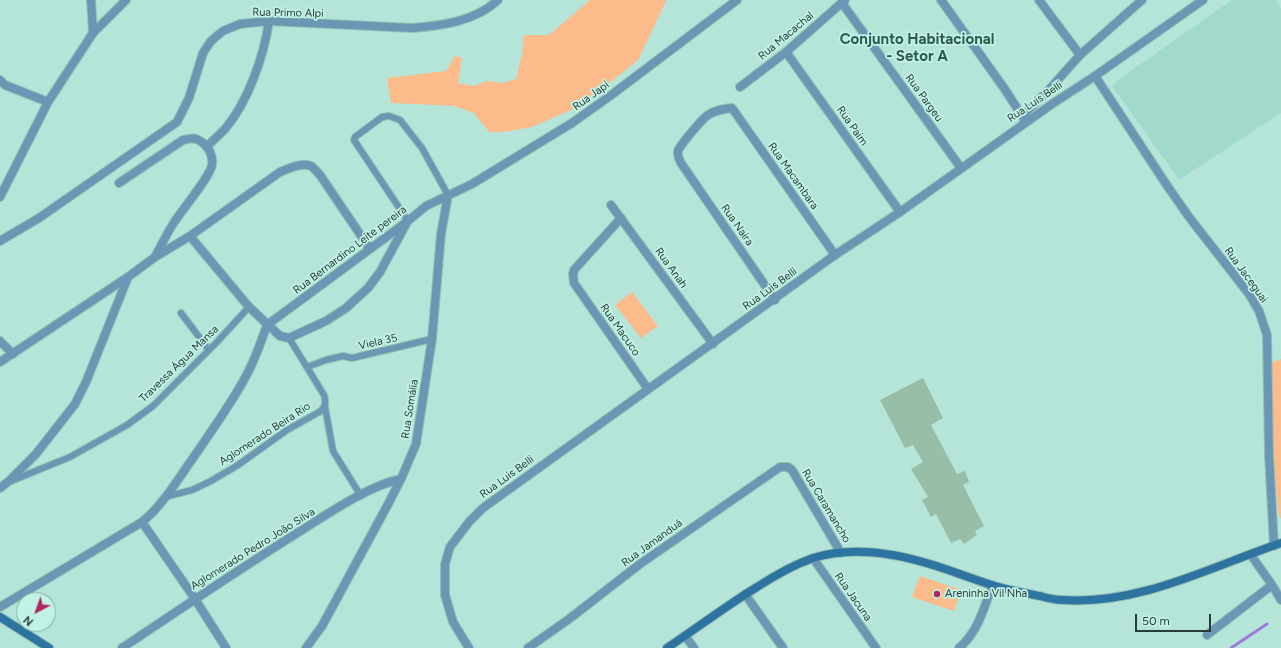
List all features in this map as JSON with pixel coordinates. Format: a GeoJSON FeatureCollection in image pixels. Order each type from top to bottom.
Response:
{"type":"FeatureCollection","features":[{"type":"Feature","properties":{"kind":"main road"},"geometry":{"type":"LineString","coordinates":[[667,648],[745,594],[787,569],[813,558],[841,553],[868,552],[895,556],[930,564],[992,586],[1062,600],[1098,599],[1138,592],[1182,580],[1277,544]]}},
{"type":"Feature","properties":{"kind":"main road"},"geometry":{"type":"LineString","coordinates":[[0,617],[49,648]]}},
{"type":"Feature","properties":{"kind":"street"},"geometry":{"type":"LineString","coordinates":[[91,0],[93,33]]}},
{"type":"Feature","properties":{"kind":"street"},"geometry":{"type":"LineString","coordinates":[[0,197],[48,102],[93,33],[126,0]]}},
{"type":"Feature","properties":{"kind":"street","name":"Rua Primo Alpi"},"geometry":{"type":"LineString","coordinates":[[0,241],[39,218],[177,122],[189,98],[203,53],[211,41],[222,31],[240,24],[269,21],[412,28],[433,27],[468,18],[498,0]]}},
{"type":"Feature","properties":{"kind":"street","name":"Rua Japi"},"geometry":{"type":"LineString","coordinates":[[448,195],[472,184],[572,123],[737,0]]}},
{"type":"Feature","properties":{"kind":"street"},"geometry":{"type":"LineString","coordinates":[[942,0],[1024,119],[1080,55],[1132,3],[1142,0]]}},
{"type":"Feature","properties":{"kind":"street"},"geometry":{"type":"LineString","coordinates":[[1039,0],[1080,55]]}},
{"type":"Feature","properties":{"kind":"street","name":"Rua Luis Belli"},"geometry":{"type":"LineString","coordinates":[[469,648],[453,622],[445,595],[445,564],[450,547],[469,522],[483,508],[835,256],[900,212],[961,168],[1024,119],[1095,76],[1203,0]]}},
{"type":"Feature","properties":{"kind":"street","name":"Rua Macachal"},"geometry":{"type":"LineString","coordinates":[[740,87],[786,52],[844,1]]}},
{"type":"Feature","properties":{"kind":"street","name":"Rua Pargeu"},"geometry":{"type":"LineString","coordinates":[[844,1],[961,168]]}},
{"type":"Feature","properties":{"kind":"street"},"geometry":{"type":"LineString","coordinates":[[207,146],[225,128],[236,113],[246,95],[266,43],[269,21]]}},
{"type":"Feature","properties":{"kind":"street","name":"Rua Paim"},"geometry":{"type":"LineString","coordinates":[[786,52],[900,212]]}},
{"type":"Feature","properties":{"kind":"street","name":"Rua Jaceguai"},"geometry":{"type":"LineString","coordinates":[[1095,76],[1168,187],[1249,294],[1259,311],[1267,335],[1269,455],[1277,544]]}},
{"type":"Feature","properties":{"kind":"street"},"geometry":{"type":"LineString","coordinates":[[0,80],[5,85],[48,102]]}},
{"type":"Feature","properties":{"kind":"street","name":"Rua Naira"},"geometry":{"type":"LineString","coordinates":[[732,108],[718,110],[708,115],[679,149],[678,155],[681,163],[775,300]]}},
{"type":"Feature","properties":{"kind":"street","name":"Rua Macambara"},"geometry":{"type":"LineString","coordinates":[[732,108],[835,256]]}},
{"type":"Feature","properties":{"kind":"street"},"geometry":{"type":"LineString","coordinates":[[119,183],[183,140],[191,138],[199,139],[207,146],[212,158],[212,166],[207,176],[173,225],[155,258]]}},
{"type":"Feature","properties":{"kind":"street"},"geometry":{"type":"LineString","coordinates":[[0,362],[190,236],[280,172],[301,165],[310,166],[320,175],[370,249]]}},
{"type":"Feature","properties":{"kind":"street","name":"Rua Bernardino Leite pereira"},"geometry":{"type":"LineString","coordinates":[[267,326],[408,221],[420,210],[448,195]]}},
{"type":"Feature","properties":{"kind":"street","name":"Rua Somália"},"geometry":{"type":"LineString","coordinates":[[306,648],[322,626],[401,479],[416,444],[432,339],[441,234],[448,195]]}},
{"type":"Feature","properties":{"kind":"street","name":"Rua Anah"},"geometry":{"type":"LineString","coordinates":[[611,205],[713,344]]}},
{"type":"Feature","properties":{"kind":"street","name":"Rua Macuco"},"geometry":{"type":"LineString","coordinates":[[621,218],[574,270],[574,283],[648,389]]}},
{"type":"Feature","properties":{"kind":"street"},"geometry":{"type":"LineString","coordinates":[[190,236],[249,307],[267,326],[280,336],[289,338],[326,321],[346,308],[368,288],[380,272],[408,221]]}},
{"type":"Feature","properties":{"kind":"street"},"geometry":{"type":"LineString","coordinates":[[0,488],[36,454],[76,404],[128,277]]}},
{"type":"Feature","properties":{"kind":"street"},"geometry":{"type":"LineString","coordinates":[[0,607],[150,516],[225,411],[246,377],[267,326]]}},
{"type":"Feature","properties":{"kind":"street"},"geometry":{"type":"LineString","coordinates":[[0,342],[13,354]]}},
{"type":"Feature","properties":{"kind":"street","name":"Rua Jamanduá"},"geometry":{"type":"LineString","coordinates":[[528,648],[569,619],[640,564],[780,467],[784,466],[792,470]]}},
{"type":"Feature","properties":{"kind":"street","name":"Rua Caramancho"},"geometry":{"type":"LineString","coordinates":[[792,470],[841,553]]}},
{"type":"Feature","properties":{"kind":"street","name":"Aglomerado Pedro João Silva"},"geometry":{"type":"LineString","coordinates":[[122,648],[319,519],[384,483],[401,479]]}},
{"type":"Feature","properties":{"kind":"street"},"geometry":{"type":"LineString","coordinates":[[142,522],[195,599],[226,648]]}},
{"type":"Feature","properties":{"kind":"street"},"geometry":{"type":"LineString","coordinates":[[1251,555],[1281,600]]}},
{"type":"Feature","properties":{"kind":"street","name":"Rua Jacuna"},"geometry":{"type":"LineString","coordinates":[[813,558],[876,648]]}},
{"type":"Feature","properties":{"kind":"street"},"geometry":{"type":"LineString","coordinates":[[1207,635],[1272,585]]}},
{"type":"Feature","properties":{"kind":"street"},"geometry":{"type":"LineString","coordinates":[[959,648],[967,645],[978,625],[992,586]]}},
{"type":"Feature","properties":{"kind":"street"},"geometry":{"type":"LineString","coordinates":[[745,594],[783,648]]}},
{"type":"Feature","properties":{"kind":"street"},"geometry":{"type":"LineString","coordinates":[[685,636],[694,648]]}},
{"type":"Feature","properties":{"kind":"lane"},"geometry":{"type":"LineString","coordinates":[[408,221],[354,140],[355,137],[382,117],[389,116],[400,120],[422,148],[448,195]]}},
{"type":"Feature","properties":{"kind":"lane","name":"Travessa Água Mansa"},"geometry":{"type":"LineString","coordinates":[[9,481],[83,451],[127,425],[153,406],[209,350],[249,307]]}},
{"type":"Feature","properties":{"kind":"lane"},"geometry":{"type":"LineString","coordinates":[[181,313],[209,350]]}},
{"type":"Feature","properties":{"kind":"lane","name":"Aglomerado Beira Rio"},"geometry":{"type":"LineString","coordinates":[[165,497],[192,490],[211,481],[238,465],[287,430],[321,411],[326,402],[324,395],[289,338]]}},
{"type":"Feature","properties":{"kind":"lane","name":"Viela 35"},"geometry":{"type":"LineString","coordinates":[[307,368],[326,360],[343,356],[352,358],[432,339]]}},
{"type":"Feature","properties":{"kind":"lane"},"geometry":{"type":"LineString","coordinates":[[324,407],[333,450],[361,496]]}},
{"type":"Feature","properties":{"kind":"shaded area"},"geometry":{"type":"Polygon","coordinates":[[[590,0],[666,1],[638,60],[580,106],[532,127],[504,132],[489,132],[474,113],[454,106],[391,103],[387,78],[446,71],[455,56],[462,58],[458,83],[473,86],[487,81],[502,83],[516,79],[522,54],[524,35],[549,35],[590,0]]]}},
{"type":"Feature","properties":{"kind":"shaded area"},"geometry":{"type":"Polygon","coordinates":[[[1232,0],[1276,0],[1281,9],[1281,113],[1179,180],[1113,87],[1118,80],[1232,0]]]}},
{"type":"Feature","properties":{"kind":"shaded area"},"geometry":{"type":"Polygon","coordinates":[[[632,292],[658,326],[641,338],[615,305],[632,292]]]}},
{"type":"Feature","properties":{"kind":"shaded area"},"geometry":{"type":"Polygon","coordinates":[[[1281,359],[1281,519],[1279,516],[1273,461],[1271,363],[1281,359]]]}},
{"type":"Feature","properties":{"kind":"shaded area","name":"Areninha Vil Nha"},"geometry":{"type":"Polygon","coordinates":[[[920,576],[961,590],[954,611],[912,597],[920,576]]]}},
{"type":"Feature","properties":{"kind":"building"},"geometry":{"type":"Polygon","coordinates":[[[923,378],[943,418],[931,425],[957,474],[965,471],[969,482],[963,485],[984,526],[975,531],[977,535],[964,544],[960,539],[951,543],[936,514],[931,517],[922,500],[928,497],[911,469],[923,462],[913,445],[905,448],[880,400],[923,378]]]}},
{"type":"Feature","properties":{"kind":"waterway"},"geometry":{"type":"LineString","coordinates":[[1231,648],[1267,624]]}},
{"type":"Feature","properties":{"kind":"place","name":"Areninha Vil Nha"},"geometry":{"type":"Point","coordinates":[937,594]}},
{"type":"Feature","properties":{"kind":"district","name":"Conjunto Habitacional - Setor A"},"geometry":{"type":"Point","coordinates":[917,48]}}]}
